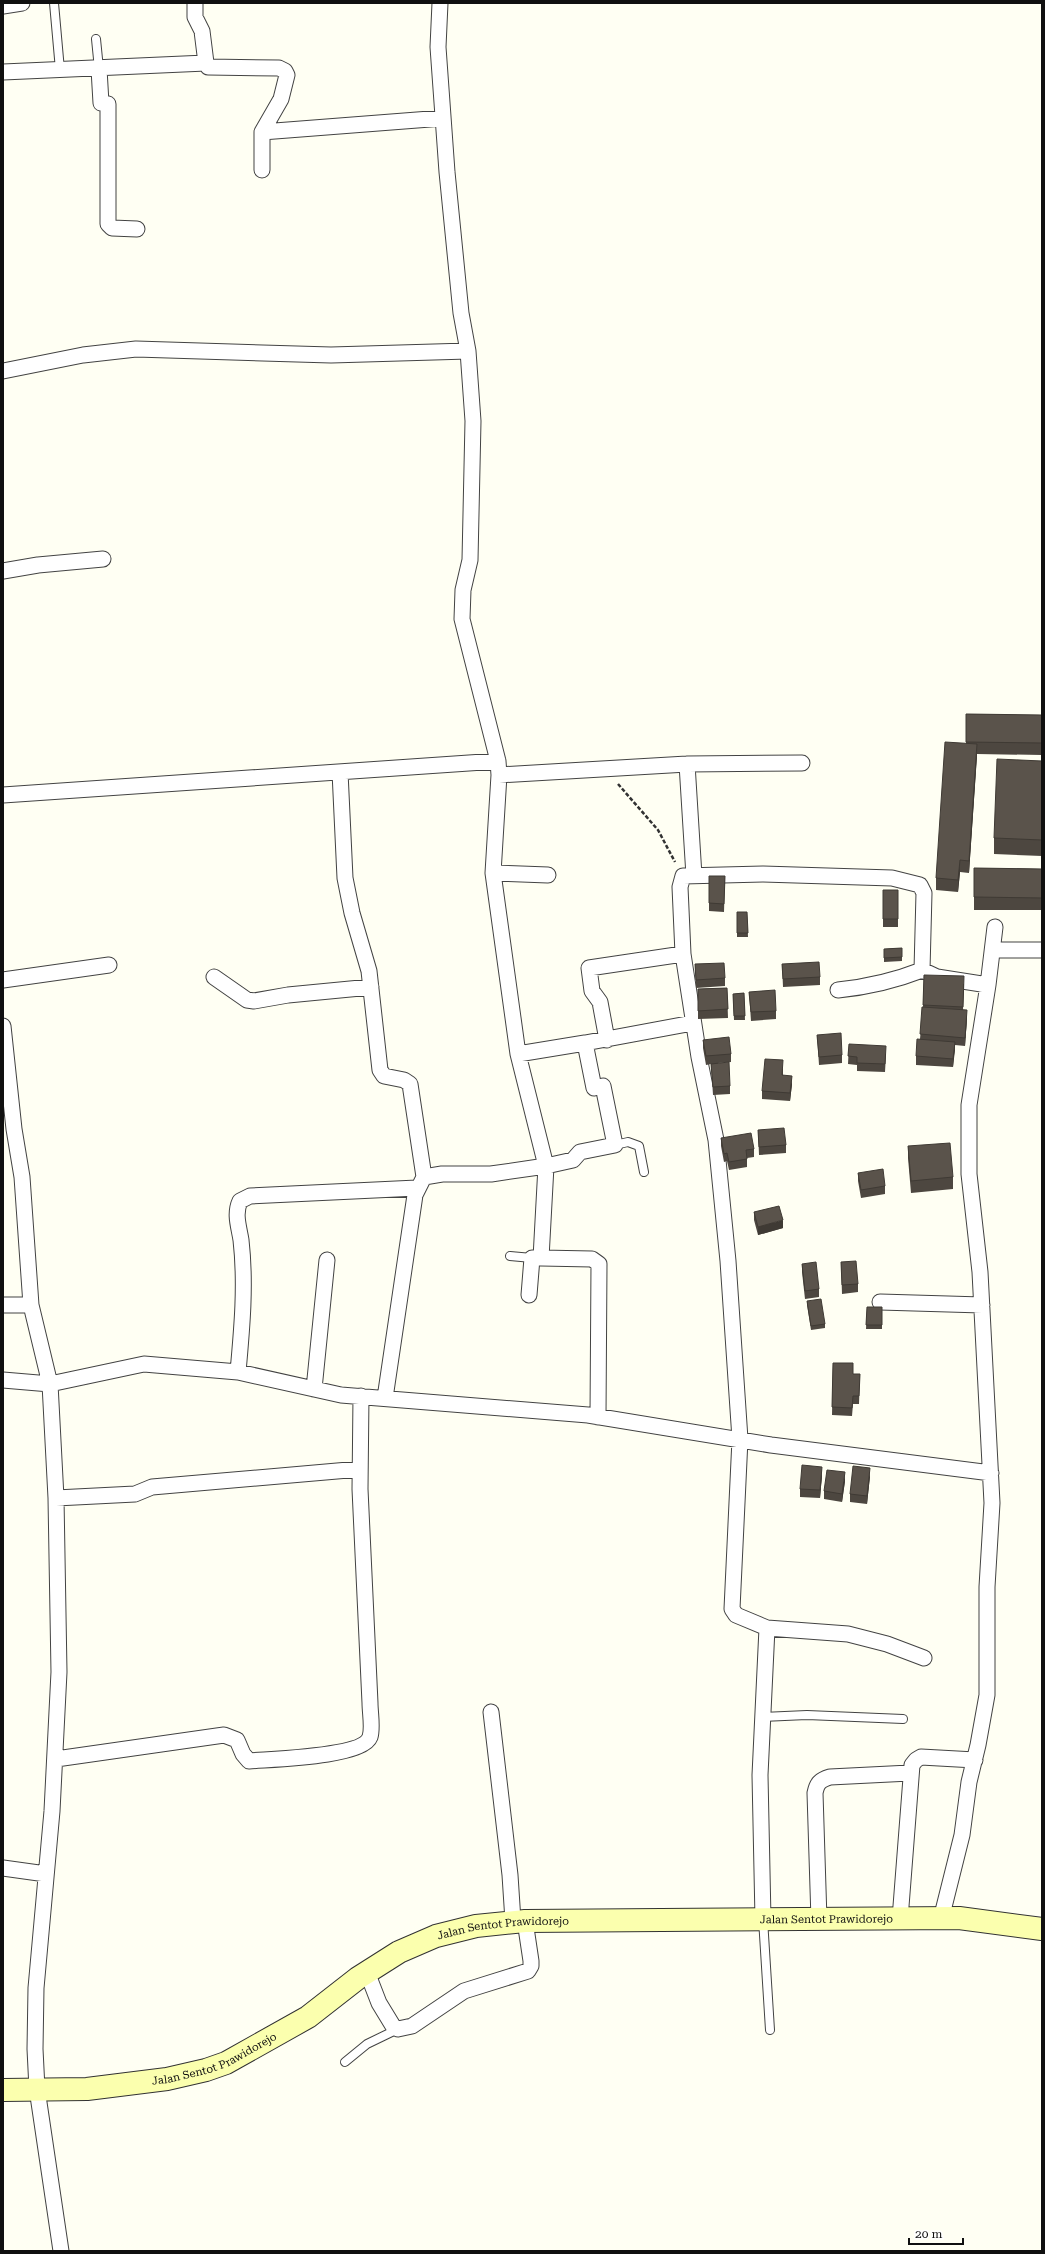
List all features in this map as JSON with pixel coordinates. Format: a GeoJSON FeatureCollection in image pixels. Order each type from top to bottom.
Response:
{"type":"FeatureCollection","features":[{"type":"Feature","properties":{"kind":"main road","name":"Jalan Sentot Prawidorejo"},"geometry":{"type":"LineString","coordinates":[[3,2090],[87,2089],[167,2079],[206,2070],[226,2062],[308,2016],[368,1977],[399,1952],[436,1936],[476,1926],[763,1924],[819,1920],[959,1918],[1042,1929]]}},
{"type":"Feature","properties":{"kind":"street"},"geometry":{"type":"LineString","coordinates":[[3,6],[22,3]]}},
{"type":"Feature","properties":{"kind":"street"},"geometry":{"type":"LineString","coordinates":[[195,3],[195,17],[202,30],[206,63],[208,67],[278,68],[285,71],[287,80],[281,99],[262,132],[262,170]]}},
{"type":"Feature","properties":{"kind":"street"},"geometry":{"type":"LineString","coordinates":[[440,3],[438,47],[443,118],[461,313],[468,351],[473,421],[470,560],[463,590],[462,619],[498,768],[493,873],[518,1054],[546,1166],[537,1258],[529,1295]]}},
{"type":"Feature","properties":{"kind":"street"},"geometry":{"type":"LineString","coordinates":[[3,72],[99,69],[206,63]]}},
{"type":"Feature","properties":{"kind":"street"},"geometry":{"type":"LineString","coordinates":[[99,69],[101,103],[108,104],[108,224],[112,228],[137,229]]}},
{"type":"Feature","properties":{"kind":"street"},"geometry":{"type":"LineString","coordinates":[[262,132],[443,118]]}},
{"type":"Feature","properties":{"kind":"street"},"geometry":{"type":"LineString","coordinates":[[3,371],[83,355],[136,349],[331,355],[468,351]]}},
{"type":"Feature","properties":{"kind":"street"},"geometry":{"type":"LineString","coordinates":[[3,571],[38,565],[102,559]]}},
{"type":"Feature","properties":{"kind":"street"},"geometry":{"type":"LineString","coordinates":[[3,795],[340,772],[687,764],[802,763]]}},
{"type":"Feature","properties":{"kind":"street"},"geometry":{"type":"LineString","coordinates":[[687,764],[688,876],[680,887],[683,954],[693,1023],[716,1140],[728,1261],[740,1439],[732,1609],[736,1616],[767,1628],[848,1634],[887,1644],[924,1658]]}},
{"type":"Feature","properties":{"kind":"street"},"geometry":{"type":"LineString","coordinates":[[340,772],[345,878],[352,913],[369,971],[381,1073],[387,1077],[407,1081],[410,1084],[421,1182],[385,1398]]}},
{"type":"Feature","properties":{"kind":"street"},"geometry":{"type":"LineString","coordinates":[[493,873],[548,875]]}},
{"type":"Feature","properties":{"kind":"street"},"geometry":{"type":"LineString","coordinates":[[688,876],[763,874],[892,878],[920,885],[924,893],[922,970]]}},
{"type":"Feature","properties":{"kind":"street"},"geometry":{"type":"LineString","coordinates":[[942,1919],[962,1836],[969,1782],[975,1760],[987,1695],[987,1587],[992,1504],[982,1305],[969,1174],[969,1105],[988,985],[995,927]]}},
{"type":"Feature","properties":{"kind":"street"},"geometry":{"type":"LineString","coordinates":[[993,950],[1042,950]]}},
{"type":"Feature","properties":{"kind":"street"},"geometry":{"type":"LineString","coordinates":[[607,1040],[600,1002],[592,991],[589,968],[683,954]]}},
{"type":"Feature","properties":{"kind":"street"},"geometry":{"type":"LineString","coordinates":[[3,980],[109,965]]}},
{"type":"Feature","properties":{"kind":"street"},"geometry":{"type":"LineString","coordinates":[[838,990],[866,987],[889,982],[922,970],[937,977],[988,985]]}},
{"type":"Feature","properties":{"kind":"street"},"geometry":{"type":"LineString","coordinates":[[214,977],[247,1000],[254,1001],[288,995],[371,987]]}},
{"type":"Feature","properties":{"kind":"street"},"geometry":{"type":"LineString","coordinates":[[518,1054],[607,1040],[693,1023]]}},
{"type":"Feature","properties":{"kind":"street"},"geometry":{"type":"LineString","coordinates":[[3,1026],[14,1129],[22,1177],[31,1305],[50,1384],[56,1498],[60,1672],[56,1759],[36,1988],[35,2049],[37,2089],[61,2251]]}},
{"type":"Feature","properties":{"kind":"street"},"geometry":{"type":"LineString","coordinates":[[238,1372],[244,1299],[243,1257],[237,1210],[240,1201],[250,1196],[421,1182],[442,1174],[491,1174],[546,1166],[573,1160],[580,1152],[614,1145],[603,1086],[594,1088],[585,1043]]}},
{"type":"Feature","properties":{"kind":"street"},"geometry":{"type":"LineString","coordinates":[[537,1258],[592,1259],[599,1264],[598,1417]]}},
{"type":"Feature","properties":{"kind":"street"},"geometry":{"type":"LineString","coordinates":[[314,1389],[327,1260]]}},
{"type":"Feature","properties":{"kind":"street"},"geometry":{"type":"LineString","coordinates":[[880,1302],[982,1305]]}},
{"type":"Feature","properties":{"kind":"street"},"geometry":{"type":"LineString","coordinates":[[3,1305],[31,1305]]}},
{"type":"Feature","properties":{"kind":"street"},"geometry":{"type":"LineString","coordinates":[[3,1380],[50,1384],[144,1364],[238,1372],[314,1389],[361,1396],[598,1417],[903,1463],[991,1472]]}},
{"type":"Feature","properties":{"kind":"street"},"geometry":{"type":"LineString","coordinates":[[56,1759],[224,1735],[237,1740],[243,1754],[249,1761],[341,1752],[365,1744],[370,1737],[370,1703],[360,1469],[361,1396]]}},
{"type":"Feature","properties":{"kind":"street"},"geometry":{"type":"LineString","coordinates":[[56,1498],[135,1494],[152,1487],[360,1469]]}},
{"type":"Feature","properties":{"kind":"street"},"geometry":{"type":"LineString","coordinates":[[763,1924],[760,1775],[767,1628]]}},
{"type":"Feature","properties":{"kind":"street"},"geometry":{"type":"LineString","coordinates":[[368,1977],[393,2026],[398,2029],[412,2026],[464,1991],[528,1971],[530,1960],[510,1875],[491,1712]]}},
{"type":"Feature","properties":{"kind":"street"},"geometry":{"type":"LineString","coordinates":[[900,1919],[910,1773],[912,1765],[916,1760],[921,1758],[975,1760]]}},
{"type":"Feature","properties":{"kind":"street"},"geometry":{"type":"LineString","coordinates":[[819,1920],[816,1784],[821,1779],[830,1777],[910,1773]]}},
{"type":"Feature","properties":{"kind":"street"},"geometry":{"type":"LineString","coordinates":[[3,1868],[46,1874]]}},
{"type":"Feature","properties":{"kind":"lane"},"geometry":{"type":"LineString","coordinates":[[54,3],[60,70]]}},
{"type":"Feature","properties":{"kind":"lane"},"geometry":{"type":"LineString","coordinates":[[96,39],[99,69]]}},
{"type":"Feature","properties":{"kind":"lane"},"geometry":{"type":"LineString","coordinates":[[614,1145],[628,1142],[638,1146],[644,1172]]}},
{"type":"Feature","properties":{"kind":"lane"},"geometry":{"type":"LineString","coordinates":[[510,1256],[537,1258]]}},
{"type":"Feature","properties":{"kind":"lane"},"geometry":{"type":"LineString","coordinates":[[762,1717],[807,1715],[903,1719]]}},
{"type":"Feature","properties":{"kind":"lane"},"geometry":{"type":"LineString","coordinates":[[763,1924],[770,2030]]}},
{"type":"Feature","properties":{"kind":"lane"},"geometry":{"type":"LineString","coordinates":[[345,2062],[367,2044],[398,2029]]}},
{"type":"Feature","properties":{"kind":"path"},"geometry":{"type":"LineString","coordinates":[[617,782],[658,830],[688,876]]}},
{"type":"Feature","properties":{"kind":"building"},"geometry":{"type":"Polygon","coordinates":[[[966,714],[1042,715],[1042,743],[966,742],[966,714]]]}},
{"type":"Feature","properties":{"kind":"building"},"geometry":{"type":"Polygon","coordinates":[[[945,742],[977,744],[969,861],[960,860],[958,880],[936,878],[945,742]]]}},
{"type":"Feature","properties":{"kind":"building"},"geometry":{"type":"Polygon","coordinates":[[[997,759],[1042,761],[1042,840],[994,838],[997,759]]]}},
{"type":"Feature","properties":{"kind":"building"},"geometry":{"type":"Polygon","coordinates":[[[974,868],[1042,869],[1042,898],[974,897],[974,868]]]}},
{"type":"Feature","properties":{"kind":"building"},"geometry":{"type":"Polygon","coordinates":[[[709,876],[725,876],[724,904],[709,903],[709,876]]]}},
{"type":"Feature","properties":{"kind":"building"},"geometry":{"type":"Polygon","coordinates":[[[883,890],[898,890],[898,919],[883,919],[883,890]]]}},
{"type":"Feature","properties":{"kind":"building"},"geometry":{"type":"Polygon","coordinates":[[[737,912],[747,912],[748,933],[737,933],[737,912]]]}},
{"type":"Feature","properties":{"kind":"building"},"geometry":{"type":"Polygon","coordinates":[[[902,948],[902,957],[884,958],[884,949],[902,948]]]}},
{"type":"Feature","properties":{"kind":"building"},"geometry":{"type":"Polygon","coordinates":[[[819,962],[820,977],[783,979],[782,964],[819,962]]]}},
{"type":"Feature","properties":{"kind":"building"},"geometry":{"type":"Polygon","coordinates":[[[724,963],[725,978],[696,980],[695,964],[724,963]]]}},
{"type":"Feature","properties":{"kind":"building"},"geometry":{"type":"Polygon","coordinates":[[[924,975],[964,976],[963,1007],[923,1005],[924,975]]]}},
{"type":"Feature","properties":{"kind":"building"},"geometry":{"type":"Polygon","coordinates":[[[727,988],[728,1009],[698,1011],[698,989],[727,988]]]}},
{"type":"Feature","properties":{"kind":"building"},"geometry":{"type":"Polygon","coordinates":[[[775,990],[776,1011],[751,1012],[749,992],[775,990]]]}},
{"type":"Feature","properties":{"kind":"building"},"geometry":{"type":"Polygon","coordinates":[[[744,993],[745,1016],[734,1016],[733,994],[744,993]]]}},
{"type":"Feature","properties":{"kind":"building"},"geometry":{"type":"Polygon","coordinates":[[[922,1007],[967,1010],[965,1038],[920,1034],[922,1007]]]}},
{"type":"Feature","properties":{"kind":"building"},"geometry":{"type":"Polygon","coordinates":[[[841,1033],[842,1055],[819,1057],[817,1035],[841,1033]]]}},
{"type":"Feature","properties":{"kind":"building"},"geometry":{"type":"Polygon","coordinates":[[[729,1037],[731,1054],[706,1056],[703,1040],[729,1037]]]}},
{"type":"Feature","properties":{"kind":"building"},"geometry":{"type":"Polygon","coordinates":[[[917,1039],[955,1042],[953,1059],[916,1056],[917,1039]]]}},
{"type":"Feature","properties":{"kind":"building"},"geometry":{"type":"Polygon","coordinates":[[[849,1044],[886,1046],[885,1064],[857,1063],[857,1057],[848,1056],[849,1044]]]}},
{"type":"Feature","properties":{"kind":"building"},"geometry":{"type":"Polygon","coordinates":[[[765,1059],[783,1060],[782,1075],[792,1076],[790,1093],[762,1091],[765,1059]]]}},
{"type":"Feature","properties":{"kind":"building"},"geometry":{"type":"Polygon","coordinates":[[[729,1062],[730,1086],[713,1087],[711,1064],[729,1062]]]}},
{"type":"Feature","properties":{"kind":"building"},"geometry":{"type":"Polygon","coordinates":[[[784,1128],[786,1145],[759,1147],[758,1130],[784,1128]]]}},
{"type":"Feature","properties":{"kind":"building"},"geometry":{"type":"Polygon","coordinates":[[[751,1133],[754,1149],[746,1150],[747,1159],[729,1162],[727,1153],[724,1154],[721,1138],[751,1133]]]}},
{"type":"Feature","properties":{"kind":"building"},"geometry":{"type":"Polygon","coordinates":[[[950,1143],[953,1177],[911,1181],[908,1146],[950,1143]]]}},
{"type":"Feature","properties":{"kind":"building"},"geometry":{"type":"Polygon","coordinates":[[[883,1169],[885,1186],[861,1190],[858,1173],[883,1169]]]}},
{"type":"Feature","properties":{"kind":"building"},"geometry":{"type":"Polygon","coordinates":[[[779,1206],[783,1220],[758,1227],[754,1212],[779,1206]]]}},
{"type":"Feature","properties":{"kind":"building"},"geometry":{"type":"Polygon","coordinates":[[[856,1261],[858,1284],[842,1285],[841,1262],[856,1261]]]}},
{"type":"Feature","properties":{"kind":"building"},"geometry":{"type":"Polygon","coordinates":[[[816,1262],[819,1289],[805,1291],[802,1264],[816,1262]]]}},
{"type":"Feature","properties":{"kind":"building"},"geometry":{"type":"Polygon","coordinates":[[[821,1299],[825,1324],[811,1326],[807,1301],[821,1299]]]}},
{"type":"Feature","properties":{"kind":"building"},"geometry":{"type":"Polygon","coordinates":[[[867,1307],[882,1307],[882,1325],[866,1325],[867,1307]]]}},
{"type":"Feature","properties":{"kind":"building"},"geometry":{"type":"Polygon","coordinates":[[[833,1363],[853,1363],[853,1374],[860,1374],[859,1396],[853,1396],[852,1408],[832,1407],[833,1363]]]}},
{"type":"Feature","properties":{"kind":"building"},"geometry":{"type":"Polygon","coordinates":[[[802,1465],[822,1467],[820,1490],[800,1489],[802,1465]]]}},
{"type":"Feature","properties":{"kind":"building"},"geometry":{"type":"Polygon","coordinates":[[[853,1466],[870,1468],[867,1496],[850,1494],[853,1466]]]}},
{"type":"Feature","properties":{"kind":"building"},"geometry":{"type":"Polygon","coordinates":[[[827,1470],[845,1472],[842,1494],[824,1491],[827,1470]]]}}]}
